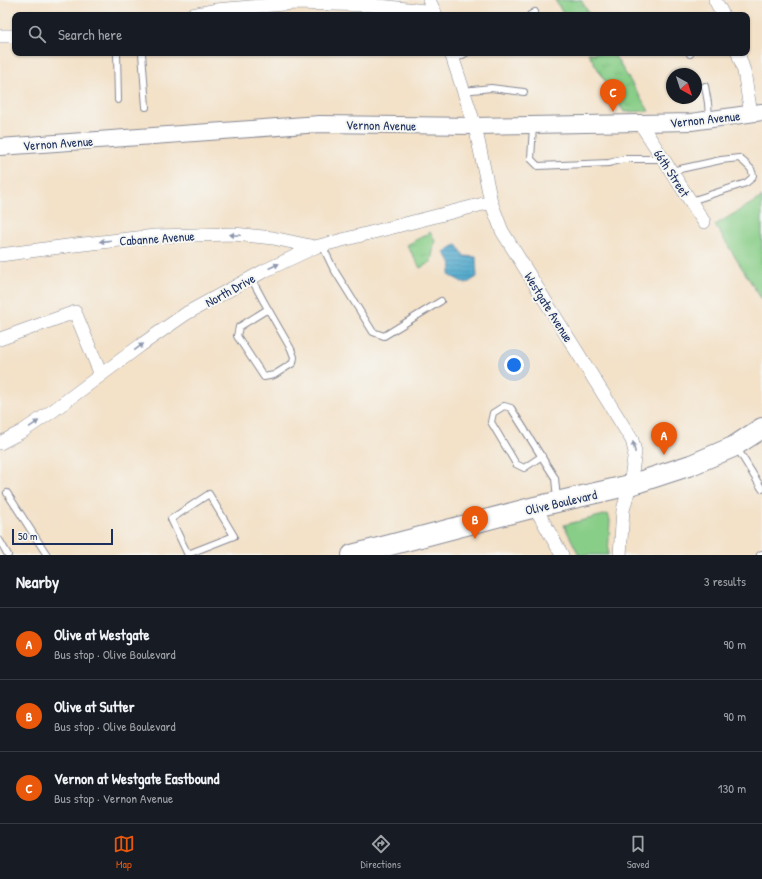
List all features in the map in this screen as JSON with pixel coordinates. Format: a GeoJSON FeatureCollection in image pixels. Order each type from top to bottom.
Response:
{"type":"FeatureCollection","features":[{"type":"Feature","properties":{"kind":"main road","name":"Olive Boulevard"},"geometry":{"type":"LineString","coordinates":[[352,555],[535,507],[630,485],[691,465],[735,445],[762,428]]}},
{"type":"Feature","properties":{"kind":"street"},"geometry":{"type":"LineString","coordinates":[[715,0],[720,12]]}},
{"type":"Feature","properties":{"kind":"street"},"geometry":{"type":"LineString","coordinates":[[206,12],[295,3],[433,9]]}},
{"type":"Feature","properties":{"kind":"street"},"geometry":{"type":"LineString","coordinates":[[0,36],[12,36]]}},
{"type":"Feature","properties":{"kind":"street"},"geometry":{"type":"LineString","coordinates":[[739,56],[757,113]]}},
{"type":"Feature","properties":{"kind":"street","name":"Westgate Avenue"},"geometry":{"type":"LineString","coordinates":[[452,57],[475,126],[491,202],[502,231],[632,440],[635,452],[630,485],[623,510],[620,555]]}},
{"type":"Feature","properties":{"kind":"street","name":"Vernon Avenue"},"geometry":{"type":"LineString","coordinates":[[0,147],[320,124],[475,126],[691,122],[757,113]]}},
{"type":"Feature","properties":{"kind":"street","name":"66th Street"},"geometry":{"type":"LineString","coordinates":[[640,123],[704,222]]}},
{"type":"Feature","properties":{"kind":"street","name":"North Drive"},"geometry":{"type":"LineString","coordinates":[[0,443],[24,431],[187,313],[264,271],[319,246],[491,202]]}},
{"type":"Feature","properties":{"kind":"street","name":"Cabanne Avenue"},"geometry":{"type":"LineString","coordinates":[[0,255],[155,236],[234,234],[273,238],[319,246]]}},
{"type":"Feature","properties":{"kind":"street"},"geometry":{"type":"LineString","coordinates":[[0,339],[75,312],[101,375]]}},
{"type":"Feature","properties":{"kind":"street"},"geometry":{"type":"LineString","coordinates":[[535,507],[562,555]]}},
{"type":"Feature","properties":{"kind":"lane"},"geometry":{"type":"LineString","coordinates":[[117,56],[118,100]]}},
{"type":"Feature","properties":{"kind":"lane"},"geometry":{"type":"LineString","coordinates":[[142,56],[146,107]]}},
{"type":"Feature","properties":{"kind":"lane"},"geometry":{"type":"LineString","coordinates":[[705,86],[709,120]]}},
{"type":"Feature","properties":{"kind":"lane"},"geometry":{"type":"LineString","coordinates":[[463,91],[491,88],[524,92]]}},
{"type":"Feature","properties":{"kind":"lane"},"geometry":{"type":"LineString","coordinates":[[533,125],[531,159],[538,166],[609,163],[624,159],[663,158]]}},
{"type":"Feature","properties":{"kind":"lane"},"geometry":{"type":"LineString","coordinates":[[671,171],[721,160],[739,158],[751,169],[753,175],[752,178],[746,183],[691,201]]}},
{"type":"Feature","properties":{"kind":"lane"},"geometry":{"type":"LineString","coordinates":[[319,246],[373,332],[384,336],[441,302]]}},
{"type":"Feature","properties":{"kind":"lane"},"geometry":{"type":"LineString","coordinates":[[251,278],[291,349],[294,357],[293,363],[274,375],[264,377],[237,336],[240,327],[268,309]]}},
{"type":"Feature","properties":{"kind":"lane"},"geometry":{"type":"LineString","coordinates":[[542,456],[524,468],[516,464],[491,422],[493,413],[504,406],[511,408],[542,456],[555,478],[558,502]]}},
{"type":"Feature","properties":{"kind":"lane"},"geometry":{"type":"LineString","coordinates":[[735,445],[762,489]]}},
{"type":"Feature","properties":{"kind":"lane"},"geometry":{"type":"LineString","coordinates":[[7,493],[47,555]]}},
{"type":"Feature","properties":{"kind":"lane"},"geometry":{"type":"LineString","coordinates":[[209,494],[234,536],[188,554],[171,519],[209,494]]}},
{"type":"Feature","properties":{"kind":"lane"},"geometry":{"type":"LineString","coordinates":[[0,541],[8,555]]}},
{"type":"Feature","properties":{"kind":"green space"},"geometry":{"type":"Polygon","coordinates":[[[555,0],[581,0],[588,12],[562,12],[555,0]]]}},
{"type":"Feature","properties":{"kind":"green space"},"geometry":{"type":"Polygon","coordinates":[[[590,56],[615,56],[649,111],[624,112],[590,56]]]}},
{"type":"Feature","properties":{"kind":"green space"},"geometry":{"type":"Polygon","coordinates":[[[762,197],[762,300],[715,225],[762,197]]]}},
{"type":"Feature","properties":{"kind":"green space"},"geometry":{"type":"Polygon","coordinates":[[[430,232],[435,240],[431,262],[420,268],[407,245],[430,232]]]}},
{"type":"Feature","properties":{"kind":"green space"},"geometry":{"type":"Polygon","coordinates":[[[608,514],[610,520],[608,555],[579,555],[564,525],[608,514]]]}},
{"type":"Feature","properties":{"kind":"water"},"geometry":{"type":"Polygon","coordinates":[[[457,244],[464,256],[476,257],[477,277],[466,284],[449,275],[452,264],[444,252],[457,244]]]}},
{"type":"Feature","properties":{"kind":"place","name":"Vernon at Westgate Eastbound"},"geometry":{"type":"Point","coordinates":[613,112]}},
{"type":"Feature","properties":{"kind":"place","name":"Olive at Westgate"},"geometry":{"type":"Point","coordinates":[664,455]}},
{"type":"Feature","properties":{"kind":"place","name":"Olive at Sutter"},"geometry":{"type":"Point","coordinates":[475,539]}}]}
